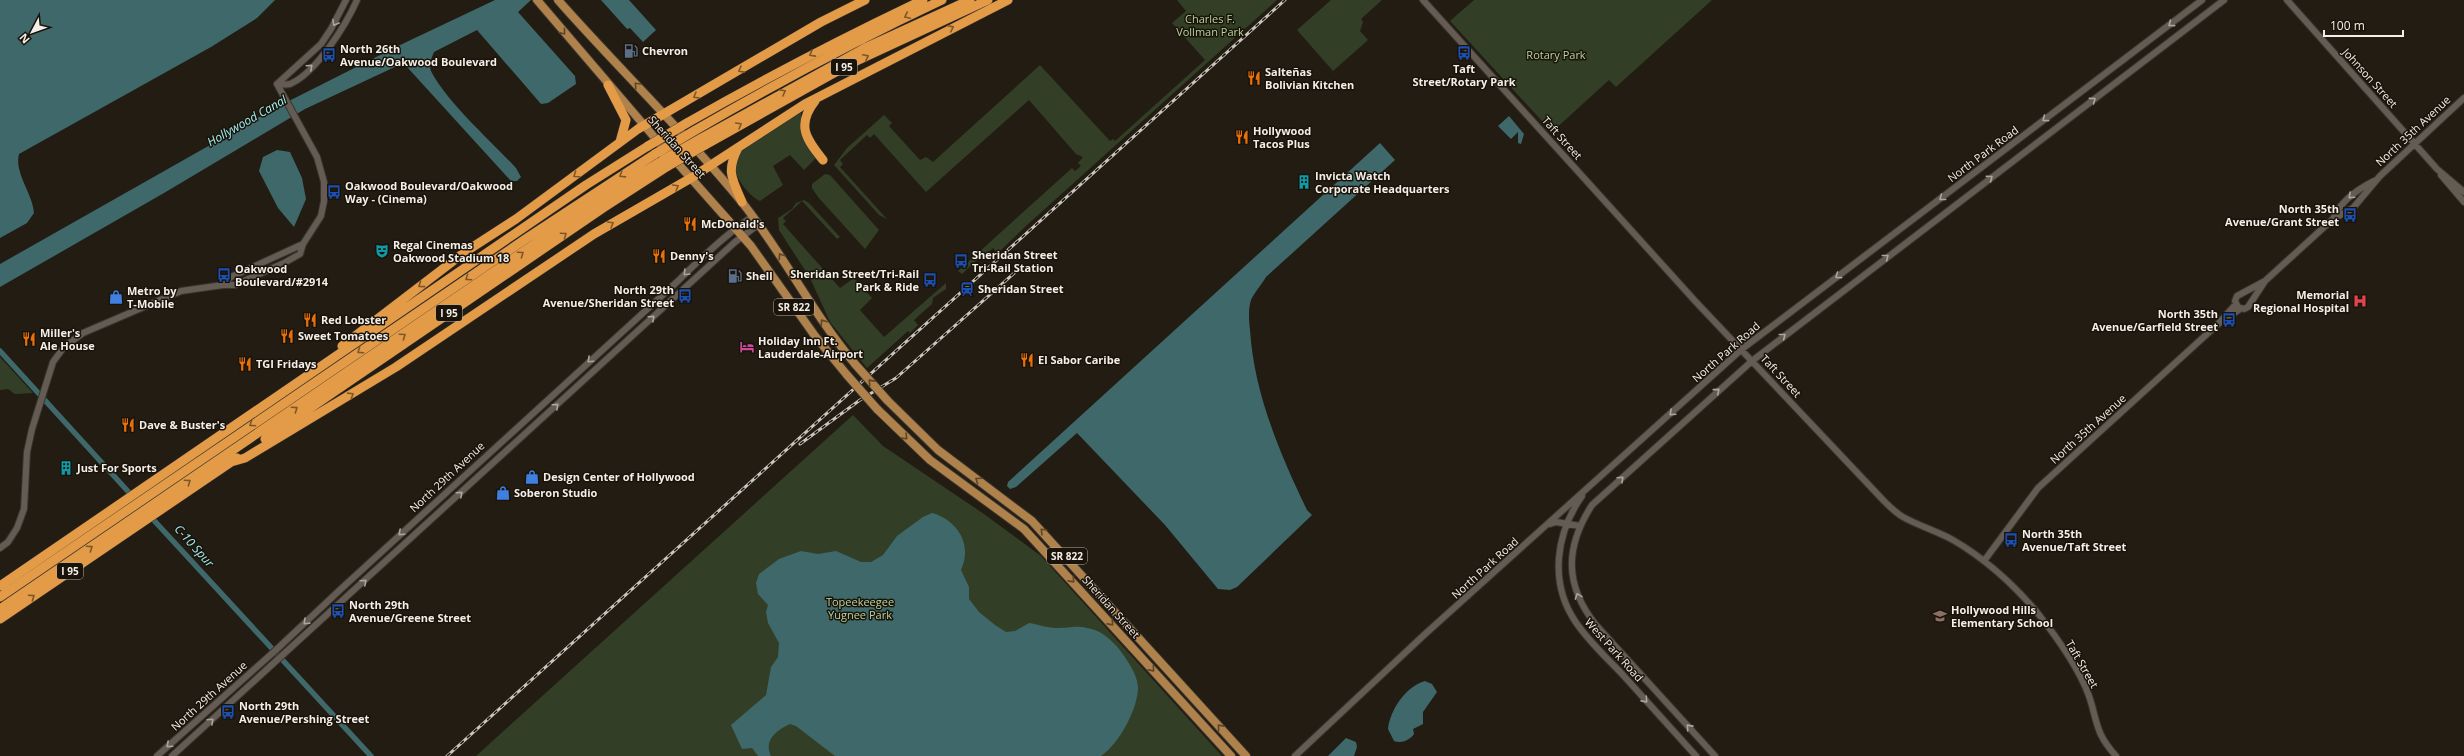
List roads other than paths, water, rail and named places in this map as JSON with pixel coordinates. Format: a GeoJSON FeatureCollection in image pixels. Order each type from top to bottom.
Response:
{"type":"FeatureCollection","features":[{"type":"Feature","properties":{"kind":"highway"},"geometry":{"type":"LineString","coordinates":[[272,400],[459,257],[644,126],[664,113],[765,57],[821,22],[865,0]]}},
{"type":"Feature","properties":{"kind":"highway","name":"I 95"},"geometry":{"type":"LineString","coordinates":[[0,586],[120,503],[146,491],[272,400],[586,185],[648,146],[811,54],[923,0]]}},
{"type":"Feature","properties":{"kind":"highway"},"geometry":{"type":"LineString","coordinates":[[0,597],[127,510],[146,491],[655,154],[779,82],[942,0]]}},
{"type":"Feature","properties":{"kind":"highway"},"geometry":{"type":"LineString","coordinates":[[703,142],[867,47],[970,0]]}},
{"type":"Feature","properties":{"kind":"highway","name":"I 95"},"geometry":{"type":"LineString","coordinates":[[0,619],[159,506],[231,462],[603,208],[666,163],[850,64],[988,0]]}},
{"type":"Feature","properties":{"kind":"highway"},"geometry":{"type":"LineString","coordinates":[[231,462],[245,458],[326,410],[452,330],[594,234],[691,178],[817,99],[940,33],[1008,0]]}},
{"type":"Feature","properties":{"kind":"highway"},"geometry":{"type":"LineString","coordinates":[[608,85],[626,120],[619,145]]}},
{"type":"Feature","properties":{"kind":"highway"},"geometry":{"type":"LineString","coordinates":[[817,99],[806,112],[804,130],[809,141],[823,160]]}},
{"type":"Feature","properties":{"kind":"highway"},"geometry":{"type":"LineString","coordinates":[[738,148],[731,161],[730,171],[742,202]]}},
{"type":"Feature","properties":{"kind":"highway"},"geometry":{"type":"LineString","coordinates":[[159,506],[596,202],[666,163]]}},
{"type":"Feature","properties":{"kind":"highway"},"geometry":{"type":"LineString","coordinates":[[0,609],[138,521]]}},
{"type":"Feature","properties":{"kind":"main road","name":"Sheridan Street"},"geometry":{"type":"LineString","coordinates":[[558,0],[664,113],[742,202],[759,224],[822,321],[855,364],[887,400],[913,428],[943,455],[1013,504],[1032,521],[1246,756]]}},
{"type":"Feature","properties":{"kind":"main road","name":"Sheridan Street"},"geometry":{"type":"LineString","coordinates":[[539,2],[608,85],[743,236],[815,336],[877,409],[930,460],[1024,529],[1231,756]]}},
{"type":"Feature","properties":{"kind":"street"},"geometry":{"type":"LineString","coordinates":[[277,84],[321,44],[331,29],[346,0]]}},
{"type":"Feature","properties":{"kind":"street"},"geometry":{"type":"LineString","coordinates":[[277,84],[289,84],[310,68],[339,34],[357,0]]}},
{"type":"Feature","properties":{"kind":"street","name":"Taft Street"},"geometry":{"type":"LineString","coordinates":[[1424,0],[1696,302],[1742,349],[1884,502],[1901,517],[1952,540],[1984,561],[2018,591],[2052,633],[2083,684],[2098,733],[2116,756]]}},
{"type":"Feature","properties":{"kind":"street","name":"North Park Road"},"geometry":{"type":"LineString","coordinates":[[1295,756],[1424,635],[1548,525],[1576,498],[1582,495],[1742,349],[2202,0]]}},
{"type":"Feature","properties":{"kind":"street"},"geometry":{"type":"LineString","coordinates":[[1752,361],[2224,0]]}},
{"type":"Feature","properties":{"kind":"street","name":"Johnson Street"},"geometry":{"type":"LineString","coordinates":[[2287,0],[2415,143],[2464,202]]}},
{"type":"Feature","properties":{"kind":"street"},"geometry":{"type":"LineString","coordinates":[[0,548],[8,542],[17,528],[24,509],[27,452],[40,402],[53,362],[70,341],[83,333],[181,292],[222,285],[235,285],[284,264],[300,254],[303,244],[321,216],[324,201],[324,182],[317,157],[277,84]]}},
{"type":"Feature","properties":{"kind":"street","name":"North 35th Avenue"},"geometry":{"type":"LineString","coordinates":[[1984,561],[2038,488],[2238,306],[2248,307],[2251,300],[2265,281],[2332,219],[2353,208],[2377,180],[2464,98]]}},
{"type":"Feature","properties":{"kind":"street","name":"Johnson Street"},"geometry":{"type":"LineString","coordinates":[[2437,169],[2464,192]]}},
{"type":"Feature","properties":{"kind":"street","name":"North 35th Avenue"},"geometry":{"type":"LineString","coordinates":[[2332,219],[2336,210],[2361,187],[2377,180]]}},
{"type":"Feature","properties":{"kind":"street","name":"North 29th Avenue"},"geometry":{"type":"LineString","coordinates":[[172,756],[280,651],[735,228],[753,216]]}},
{"type":"Feature","properties":{"kind":"street","name":"North 29th Avenue"},"geometry":{"type":"LineString","coordinates":[[280,651],[743,236],[759,224]]}},
{"type":"Feature","properties":{"kind":"street"},"geometry":{"type":"LineString","coordinates":[[222,285],[230,277],[303,244]]}},
{"type":"Feature","properties":{"kind":"street","name":"North 35th Avenue"},"geometry":{"type":"LineString","coordinates":[[2238,306],[2237,296],[2244,294],[2259,283],[2265,281]]}},
{"type":"Feature","properties":{"kind":"street"},"geometry":{"type":"LineString","coordinates":[[2244,294],[2251,300]]}},
{"type":"Feature","properties":{"kind":"street","name":"West Park Road"},"geometry":{"type":"LineString","coordinates":[[1715,756],[1587,614],[1576,591],[1572,554],[1580,526],[1592,506],[1752,361]]}},
{"type":"Feature","properties":{"kind":"street","name":"West Park Road"},"geometry":{"type":"LineString","coordinates":[[1582,495],[1566,524],[1558,555],[1559,579],[1564,598],[1575,621],[1696,756]]}},
{"type":"Feature","properties":{"kind":"street"},"geometry":{"type":"LineString","coordinates":[[1548,525],[1556,522],[1580,526]]}},
{"type":"Feature","properties":{"kind":"street","name":"North 29th Avenue"},"geometry":{"type":"LineString","coordinates":[[157,756],[274,657]]}},
{"type":"Feature","properties":{"kind":"water"},"geometry":{"type":"Polygon","coordinates":[[[0,0],[275,0],[257,18],[211,47],[19,154],[19,169],[31,198],[34,213],[27,223],[0,238],[0,0]]]}},
{"type":"Feature","properties":{"kind":"water"},"geometry":{"type":"Polygon","coordinates":[[[495,0],[531,0],[518,12],[575,76],[576,84],[548,103],[541,104],[477,30],[434,52],[430,68],[439,85],[459,110],[516,168],[521,177],[517,181],[511,181],[407,67],[399,65],[305,109],[164,193],[0,287],[0,264],[277,107],[398,46],[495,0]]]}},
{"type":"Feature","properties":{"kind":"water"},"geometry":{"type":"Polygon","coordinates":[[[601,0],[629,0],[656,30],[643,42],[630,28],[627,29],[601,0]]]}},
{"type":"Feature","properties":{"kind":"water"},"geometry":{"type":"Polygon","coordinates":[[[1509,116],[1524,134],[1521,144],[1518,143],[1518,132],[1511,139],[1498,126],[1509,116]]]}},
{"type":"Feature","properties":{"kind":"water"},"geometry":{"type":"Polygon","coordinates":[[[1380,143],[1395,160],[1266,277],[1251,300],[1249,307],[1249,319],[1252,354],[1263,400],[1287,467],[1307,510],[1312,515],[1237,587],[1230,590],[1218,589],[1165,525],[1077,433],[1016,487],[1010,489],[1007,486],[1008,482],[1380,143]]]}},
{"type":"Feature","properties":{"kind":"water"},"geometry":{"type":"Polygon","coordinates":[[[277,150],[290,152],[302,178],[306,199],[294,227],[278,208],[259,171],[263,157],[277,150]]]}},
{"type":"Feature","properties":{"kind":"water"},"geometry":{"type":"Polygon","coordinates":[[[932,513],[949,521],[960,534],[964,542],[965,551],[961,570],[969,587],[969,599],[979,612],[995,625],[1006,632],[1015,631],[1029,623],[1053,628],[1083,627],[1102,633],[1119,649],[1134,672],[1138,687],[1135,705],[1121,735],[1101,756],[835,756],[796,726],[790,724],[780,729],[770,740],[769,750],[771,756],[758,756],[752,748],[742,749],[731,725],[766,695],[771,667],[778,657],[779,643],[768,623],[766,612],[768,605],[758,594],[756,583],[759,574],[779,559],[801,551],[818,554],[836,551],[861,562],[871,562],[883,555],[897,536],[923,517],[932,513]]]}},
{"type":"Feature","properties":{"kind":"water"},"geometry":{"type":"Polygon","coordinates":[[[1425,681],[1432,684],[1437,692],[1423,712],[1423,724],[1413,729],[1414,734],[1408,740],[1402,742],[1394,741],[1388,729],[1392,714],[1405,693],[1411,688],[1425,681]]]}},
{"type":"Feature","properties":{"kind":"water"},"geometry":{"type":"Polygon","coordinates":[[[1346,738],[1356,742],[1357,747],[1354,756],[1328,756],[1346,738]]]}},
{"type":"Feature","properties":{"kind":"waterway","name":"C-10 Spur"},"geometry":{"type":"LineString","coordinates":[[0,351],[134,498]]}},
{"type":"Feature","properties":{"kind":"waterway","name":"C-10 Spur"},"geometry":{"type":"LineString","coordinates":[[149,515],[371,756]]}},
{"type":"Feature","properties":{"kind":"railway"},"geometry":{"type":"LineString","coordinates":[[447,756],[1285,0]]}},
{"type":"Feature","properties":{"kind":"railway"},"geometry":{"type":"LineString","coordinates":[[800,444],[860,400],[896,378],[1021,267]]}},
{"type":"Feature","properties":{"kind":"place","name":"Chevron"},"geometry":{"type":"Point","coordinates":[631,51]}},
{"type":"Feature","properties":{"kind":"place","name":"Taft Street/Rotary Park"},"geometry":{"type":"Point","coordinates":[1464,53]}},
{"type":"Feature","properties":{"kind":"place","name":"North 26th Avenue/Oakwood Boulevard"},"geometry":{"type":"Point","coordinates":[329,55]}},
{"type":"Feature","properties":{"kind":"place","name":"Salteñas Bolivian Kitchen"},"geometry":{"type":"Point","coordinates":[1254,78]}},
{"type":"Feature","properties":{"kind":"place","name":"Hollywood Tacos Plus"},"geometry":{"type":"Point","coordinates":[1242,137]}},
{"type":"Feature","properties":{"kind":"place","name":"Invicta Watch Corporate Headquarters"},"geometry":{"type":"Point","coordinates":[1304,182]}},
{"type":"Feature","properties":{"kind":"place","name":"Oakwood Boulevard/Oakwood Way - (Cinema)"},"geometry":{"type":"Point","coordinates":[334,192]}},
{"type":"Feature","properties":{"kind":"place","name":"North 35th Avenue/Grant Street"},"geometry":{"type":"Point","coordinates":[2350,215]}},
{"type":"Feature","properties":{"kind":"place","name":"McDonald's"},"geometry":{"type":"Point","coordinates":[690,224]}},
{"type":"Feature","properties":{"kind":"place","name":"Regal Cinemas Oakwood Stadium 18"},"geometry":{"type":"Point","coordinates":[382,251]}},
{"type":"Feature","properties":{"kind":"place","name":"Denny's"},"geometry":{"type":"Point","coordinates":[659,256]}},
{"type":"Feature","properties":{"kind":"place","name":"Sheridan Street Tri-Rail Station"},"geometry":{"type":"Point","coordinates":[961,261]}},
{"type":"Feature","properties":{"kind":"place","name":"Oakwood Boulevard/#2914"},"geometry":{"type":"Point","coordinates":[224,275]}},
{"type":"Feature","properties":{"kind":"place","name":"Shell"},"geometry":{"type":"Point","coordinates":[735,276]}},
{"type":"Feature","properties":{"kind":"place","name":"Sheridan Street/Tri-Rail Park & Ride"},"geometry":{"type":"Point","coordinates":[930,280]}},
{"type":"Feature","properties":{"kind":"place","name":"Sheridan Street"},"geometry":{"type":"Point","coordinates":[967,289]}},
{"type":"Feature","properties":{"kind":"place","name":"North 29th Avenue/Sheridan Street"},"geometry":{"type":"Point","coordinates":[685,296]}},
{"type":"Feature","properties":{"kind":"place","name":"Metro by T-Mobile"},"geometry":{"type":"Point","coordinates":[116,297]}},
{"type":"Feature","properties":{"kind":"place","name":"Memorial Regional Hospital"},"geometry":{"type":"Point","coordinates":[2360,301]}},
{"type":"Feature","properties":{"kind":"place","name":"Red Lobster"},"geometry":{"type":"Point","coordinates":[310,320]}},
{"type":"Feature","properties":{"kind":"place","name":"North 35th Avenue/Garfield Street"},"geometry":{"type":"Point","coordinates":[2229,320]}},
{"type":"Feature","properties":{"kind":"place","name":"Sweet Tomatoes"},"geometry":{"type":"Point","coordinates":[287,336]}},
{"type":"Feature","properties":{"kind":"place","name":"Miller's Ale House"},"geometry":{"type":"Point","coordinates":[29,339]}},
{"type":"Feature","properties":{"kind":"place","name":"Holiday Inn Ft. Lauderdale-Airport"},"geometry":{"type":"Point","coordinates":[747,347]}},
{"type":"Feature","properties":{"kind":"place","name":"El Sabor Caribe"},"geometry":{"type":"Point","coordinates":[1027,360]}},
{"type":"Feature","properties":{"kind":"place","name":"TGI Fridays"},"geometry":{"type":"Point","coordinates":[245,364]}},
{"type":"Feature","properties":{"kind":"place","name":"Dave & Buster's"},"geometry":{"type":"Point","coordinates":[128,425]}},
{"type":"Feature","properties":{"kind":"place","name":"Just For Sports"},"geometry":{"type":"Point","coordinates":[66,468]}},
{"type":"Feature","properties":{"kind":"place","name":"Design Center of Hollywood"},"geometry":{"type":"Point","coordinates":[532,477]}},
{"type":"Feature","properties":{"kind":"place","name":"Soberon Studio"},"geometry":{"type":"Point","coordinates":[503,493]}},
{"type":"Feature","properties":{"kind":"place","name":"North 35th Avenue/Taft Street"},"geometry":{"type":"Point","coordinates":[2011,540]}},
{"type":"Feature","properties":{"kind":"place","name":"North 29th Avenue/Greene Street"},"geometry":{"type":"Point","coordinates":[338,611]}},
{"type":"Feature","properties":{"kind":"place","name":"Hollywood Hills Elementary School"},"geometry":{"type":"Point","coordinates":[1940,616]}},
{"type":"Feature","properties":{"kind":"place","name":"North 29th Avenue/Pershing Street"},"geometry":{"type":"Point","coordinates":[228,712]}},
{"type":"Feature","properties":{"kind":"park label","name":"Charles F. Vollman Park"},"geometry":{"type":"Point","coordinates":[1210,25]}},
{"type":"Feature","properties":{"kind":"park label","name":"Rotary Park"},"geometry":{"type":"Point","coordinates":[1556,55]}},
{"type":"Feature","properties":{"kind":"park label","name":"Topeekeegee Yugnee Park"},"geometry":{"type":"Point","coordinates":[860,608]}},
{"type":"Feature","properties":{"kind":"water label","name":"Hollywood Canal"},"geometry":{"type":"Point","coordinates":[247,121]}}]}
